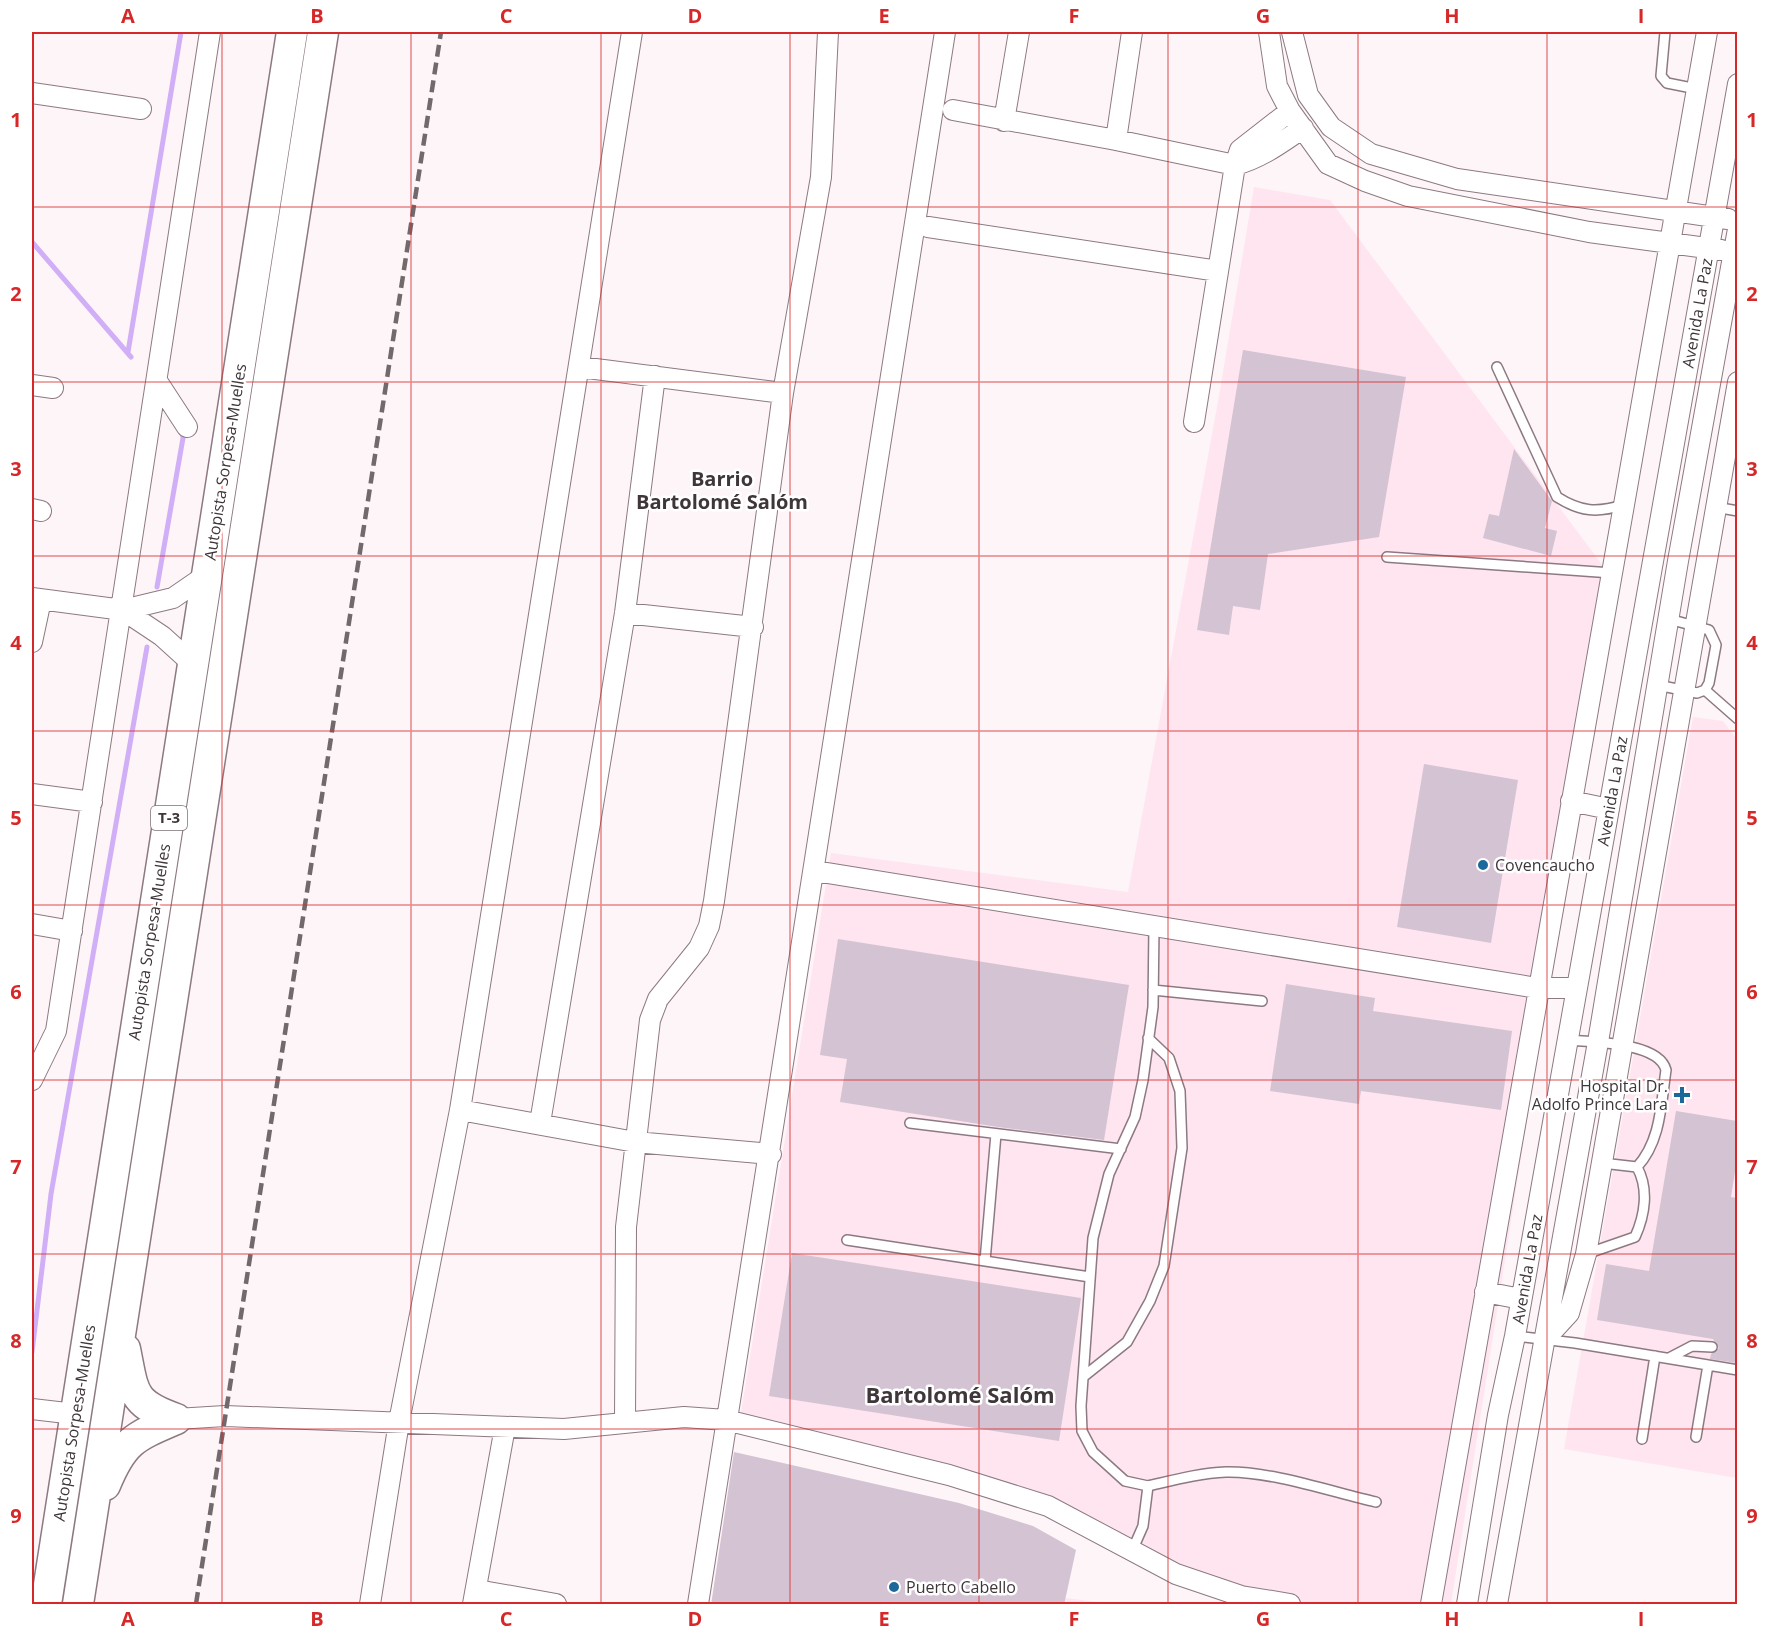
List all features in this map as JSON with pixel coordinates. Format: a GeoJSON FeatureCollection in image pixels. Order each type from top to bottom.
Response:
{"type":"FeatureCollection","features":[{"type":"Feature","properties":{"kind":"main road","name":"Autopista Sorpesa-Muelles"},"geometry":{"type":"LineString","coordinates":[[46,1605],[292,32]]}},
{"type":"Feature","properties":{"kind":"main road","name":"Autopista Sorpesa-Muelles"},"geometry":{"type":"LineString","coordinates":[[78,1605],[323,32]]}},
{"type":"Feature","properties":{"kind":"main road"},"geometry":{"type":"LineString","coordinates":[[122,1329],[132,1384],[138,1399],[151,1410],[176,1419]]}},
{"type":"Feature","properties":{"kind":"main road"},"geometry":{"type":"LineString","coordinates":[[92,1514],[117,1455],[142,1434],[176,1419]]}},
{"type":"Feature","properties":{"kind":"street"},"geometry":{"type":"LineString","coordinates":[[33,1074],[57,1031],[210,32]]}},
{"type":"Feature","properties":{"kind":"street"},"geometry":{"type":"LineString","coordinates":[[370,1605],[399,1422],[460,1110],[632,32]]}},
{"type":"Feature","properties":{"kind":"street"},"geometry":{"type":"LineString","coordinates":[[626,1421],[626,1227],[634,1142],[650,1020],[658,999],[699,948],[711,918],[753,627],[783,393],[820,177],[828,32]]}},
{"type":"Feature","properties":{"kind":"street"},"geometry":{"type":"LineString","coordinates":[[699,1605],[726,1420],[771,1154],[945,32]]}},
{"type":"Feature","properties":{"kind":"street"},"geometry":{"type":"LineString","coordinates":[[1004,121],[1019,32]]}},
{"type":"Feature","properties":{"kind":"street"},"geometry":{"type":"LineString","coordinates":[[1116,140],[1132,32]]}},
{"type":"Feature","properties":{"kind":"street"},"geometry":{"type":"LineString","coordinates":[[1269,32],[1277,86],[1290,111],[1328,164],[1365,181],[1408,196],[1589,232],[1735,252]]}},
{"type":"Feature","properties":{"kind":"street"},"geometry":{"type":"LineString","coordinates":[[1292,32],[1308,95],[1331,127],[1371,154],[1457,179],[1737,221]]}},
{"type":"Feature","properties":{"kind":"street"},"geometry":{"type":"LineString","coordinates":[[1431,1605],[1537,988],[1707,32]]}},
{"type":"Feature","properties":{"kind":"street","name":"Avenida La Paz"},"geometry":{"type":"LineString","coordinates":[[1467,1605],[1498,1415],[1515,1336],[1737,84]]}},
{"type":"Feature","properties":{"kind":"street"},"geometry":{"type":"LineString","coordinates":[[32,93],[141,109]]}},
{"type":"Feature","properties":{"kind":"street"},"geometry":{"type":"LineString","coordinates":[[952,110],[1116,140],[1235,165],[1250,161],[1276,147],[1303,128]]}},
{"type":"Feature","properties":{"kind":"street"},"geometry":{"type":"LineString","coordinates":[[1194,422],[1235,165],[1240,150],[1290,111]]}},
{"type":"Feature","properties":{"kind":"street"},"geometry":{"type":"LineString","coordinates":[[928,227],[1218,271]]}},
{"type":"Feature","properties":{"kind":"street","name":"Avenida La Paz"},"geometry":{"type":"LineString","coordinates":[[1497,1605],[1598,1042],[1668,619],[1735,252],[1737,229]]}},
{"type":"Feature","properties":{"kind":"street"},"geometry":{"type":"LineString","coordinates":[[580,367],[783,393]]}},
{"type":"Feature","properties":{"kind":"street"},"geometry":{"type":"LineString","coordinates":[[540,1123],[625,614],[655,376]]}},
{"type":"Feature","properties":{"kind":"street"},"geometry":{"type":"LineString","coordinates":[[157,381],[187,427]]}},
{"type":"Feature","properties":{"kind":"street"},"geometry":{"type":"LineString","coordinates":[[1546,1338],[1569,1313],[1586,1254],[1694,625],[1735,406],[1737,382]]}},
{"type":"Feature","properties":{"kind":"street"},"geometry":{"type":"LineString","coordinates":[[32,385],[53,388]]}},
{"type":"Feature","properties":{"kind":"street"},"geometry":{"type":"LineString","coordinates":[[32,642],[36,599],[123,610],[173,598],[208,574]]}},
{"type":"Feature","properties":{"kind":"street"},"geometry":{"type":"LineString","coordinates":[[123,610],[162,636],[194,665]]}},
{"type":"Feature","properties":{"kind":"street"},"geometry":{"type":"LineString","coordinates":[[625,614],[753,627]]}},
{"type":"Feature","properties":{"kind":"street"},"geometry":{"type":"LineString","coordinates":[[32,794],[92,802]]}},
{"type":"Feature","properties":{"kind":"street"},"geometry":{"type":"LineString","coordinates":[[1570,801],[1609,809]]}},
{"type":"Feature","properties":{"kind":"street"},"geometry":{"type":"LineString","coordinates":[[814,871],[1537,988],[1576,988]]}},
{"type":"Feature","properties":{"kind":"street"},"geometry":{"type":"LineString","coordinates":[[32,924],[72,931]]}},
{"type":"Feature","properties":{"kind":"street"},"geometry":{"type":"LineString","coordinates":[[460,1110],[634,1142],[771,1154]]}},
{"type":"Feature","properties":{"kind":"street"},"geometry":{"type":"LineString","coordinates":[[1485,1292],[1521,1299]]}},
{"type":"Feature","properties":{"kind":"street"},"geometry":{"type":"LineString","coordinates":[[1465,1407],[1498,1415]]}},
{"type":"Feature","properties":{"kind":"street"},"geometry":{"type":"LineString","coordinates":[[36,1410],[75,1414]]}},
{"type":"Feature","properties":{"kind":"street"},"geometry":{"type":"LineString","coordinates":[[176,1419],[225,1416],[564,1429],[684,1417],[726,1420],[949,1474],[1048,1506],[1187,1578],[1241,1596],[1290,1605]]}},
{"type":"Feature","properties":{"kind":"street"},"geometry":{"type":"LineString","coordinates":[[505,1427],[475,1598],[556,1605]]}},
{"type":"Feature","properties":{"kind":"lane"},"geometry":{"type":"LineString","coordinates":[[1665,32],[1661,76],[1666,83],[1697,89]]}},
{"type":"Feature","properties":{"kind":"lane"},"geometry":{"type":"LineString","coordinates":[[1497,366],[1557,497],[1571,506],[1589,511],[1605,510],[1624,504]]}},
{"type":"Feature","properties":{"kind":"lane"},"geometry":{"type":"LineString","coordinates":[[1715,507],[1737,511]]}},
{"type":"Feature","properties":{"kind":"lane"},"geometry":{"type":"LineString","coordinates":[[1387,557],[1612,573]]}},
{"type":"Feature","properties":{"kind":"lane"},"geometry":{"type":"LineString","coordinates":[[1658,685],[1697,693],[1705,690],[1709,683],[1716,645],[1709,630],[1668,619]]}},
{"type":"Feature","properties":{"kind":"lane"},"geometry":{"type":"LineString","coordinates":[[1705,690],[1737,719]]}},
{"type":"Feature","properties":{"kind":"lane"},"geometry":{"type":"LineString","coordinates":[[1154,926],[1153,990],[1149,1038],[1135,1117],[1109,1174],[1093,1238],[1083,1377],[1082,1431],[1093,1452],[1106,1467],[1125,1481],[1148,1486],[1188,1477],[1227,1472],[1377,1502]]}},
{"type":"Feature","properties":{"kind":"lane"},"geometry":{"type":"LineString","coordinates":[[1153,990],[1262,1001]]}},
{"type":"Feature","properties":{"kind":"lane"},"geometry":{"type":"LineString","coordinates":[[1083,1377],[1127,1342],[1150,1301],[1164,1266],[1182,1148],[1180,1091],[1169,1058],[1149,1038]]}},
{"type":"Feature","properties":{"kind":"lane"},"geometry":{"type":"LineString","coordinates":[[1567,1040],[1622,1046],[1654,1054],[1664,1061],[1666,1070],[1655,1139],[1647,1156],[1637,1167]]}},
{"type":"Feature","properties":{"kind":"lane"},"geometry":{"type":"LineString","coordinates":[[910,1123],[1121,1149]]}},
{"type":"Feature","properties":{"kind":"lane"},"geometry":{"type":"LineString","coordinates":[[985,1261],[996,1134]]}},
{"type":"Feature","properties":{"kind":"lane"},"geometry":{"type":"LineString","coordinates":[[1602,1163],[1637,1167]]}},
{"type":"Feature","properties":{"kind":"lane"},"geometry":{"type":"LineString","coordinates":[[1586,1254],[1635,1237],[1645,1199],[1643,1179],[1637,1167]]}},
{"type":"Feature","properties":{"kind":"lane"},"geometry":{"type":"LineString","coordinates":[[847,1240],[1090,1277]]}},
{"type":"Feature","properties":{"kind":"lane"},"geometry":{"type":"LineString","coordinates":[[1515,1336],[1546,1338],[1737,1370]]}},
{"type":"Feature","properties":{"kind":"lane"},"geometry":{"type":"LineString","coordinates":[[1669,1358],[1692,1346],[1712,1347]]}},
{"type":"Feature","properties":{"kind":"lane"},"geometry":{"type":"LineString","coordinates":[[1641,1439],[1655,1356]]}},
{"type":"Feature","properties":{"kind":"lane"},"geometry":{"type":"LineString","coordinates":[[1696,1437],[1708,1365]]}},
{"type":"Feature","properties":{"kind":"lane"},"geometry":{"type":"LineString","coordinates":[[1132,1551],[1143,1526],[1148,1486]]}},
{"type":"Feature","properties":{"kind":"shaded area"},"geometry":{"type":"Polygon","coordinates":[[[1254,187],[1330,200],[1612,578],[1451,1604],[1289,1602],[1192,1572],[1059,1503],[740,1419],[831,853],[1128,892],[1219,396],[1254,187]]]}},
{"type":"Feature","properties":{"kind":"shaded area","name":"Hospital Dr. Adolfo Prince Lara"},"geometry":{"type":"Polygon","coordinates":[[[1693,717],[1723,721],[1738,741],[1737,1478],[1564,1449],[1693,717]]]}},
{"type":"Feature","properties":{"kind":"shaded area"},"geometry":{"type":"Polygon","coordinates":[[[1065,1598],[1114,1604],[1064,1604],[1065,1598]]]}},
{"type":"Feature","properties":{"kind":"building"},"geometry":{"type":"Polygon","coordinates":[[[1243,350],[1406,377],[1379,537],[1268,554],[1260,610],[1233,606],[1229,635],[1197,630],[1243,350]]]}},
{"type":"Feature","properties":{"kind":"building"},"geometry":{"type":"Polygon","coordinates":[[[1514,449],[1552,501],[1545,528],[1557,531],[1551,556],[1483,538],[1489,514],[1499,516],[1514,449]]]}},
{"type":"Feature","properties":{"kind":"building"},"geometry":{"type":"Polygon","coordinates":[[[1424,764],[1518,780],[1491,943],[1397,927],[1424,764]]]}},
{"type":"Feature","properties":{"kind":"building"},"geometry":{"type":"Polygon","coordinates":[[[838,939],[1129,985],[1104,1140],[998,1127],[840,1102],[847,1059],[820,1055],[838,939]]]}},
{"type":"Feature","properties":{"kind":"building"},"geometry":{"type":"Polygon","coordinates":[[[1286,984],[1375,998],[1373,1011],[1512,1031],[1501,1110],[1361,1091],[1359,1104],[1270,1091],[1286,984]]]}},
{"type":"Feature","properties":{"kind":"building"},"geometry":{"type":"Polygon","coordinates":[[[1676,1111],[1737,1121],[1737,1159],[1731,1197],[1737,1198],[1737,1363],[1710,1359],[1711,1354],[1719,1348],[1713,1339],[1597,1320],[1606,1264],[1649,1271],[1676,1111]]]}},
{"type":"Feature","properties":{"kind":"building"},"geometry":{"type":"Polygon","coordinates":[[[792,1253],[1081,1298],[1059,1441],[769,1396],[792,1253]]]}},
{"type":"Feature","properties":{"kind":"building"},"geometry":{"type":"Polygon","coordinates":[[[734,1452],[959,1503],[1033,1526],[1076,1550],[1064,1605],[711,1605],[734,1452]]]}},
{"type":"Feature","properties":{"kind":"waterway"},"geometry":{"type":"LineString","coordinates":[[128,352],[181,32]]}},
{"type":"Feature","properties":{"kind":"waterway"},"geometry":{"type":"LineString","coordinates":[[32,242],[131,357]]}},
{"type":"Feature","properties":{"kind":"waterway"},"geometry":{"type":"LineString","coordinates":[[157,587],[183,438],[182,429]]}},
{"type":"Feature","properties":{"kind":"waterway"},"geometry":{"type":"LineString","coordinates":[[32,1352],[51,1194],[147,647]]}},
{"type":"Feature","properties":{"kind":"railway"},"geometry":{"type":"LineString","coordinates":[[196,1604],[441,32]]}},
{"type":"Feature","properties":{"kind":"place","name":"Covencaucho"},"geometry":{"type":"Point","coordinates":[1483,865]}},
{"type":"Feature","properties":{"kind":"place","name":"Hospital Dr. Adolfo Prince Lara"},"geometry":{"type":"Point","coordinates":[1682,1095]}},
{"type":"Feature","properties":{"kind":"place","name":"Puerto Cabello"},"geometry":{"type":"Point","coordinates":[894,1587]}},
{"type":"Feature","properties":{"kind":"district","name":"Barrio Bartolomé Salóm"},"geometry":{"type":"Point","coordinates":[722,490]}},
{"type":"Feature","properties":{"kind":"district","name":"Bartolomé Salóm"},"geometry":{"type":"Point","coordinates":[960,1395]}}]}
